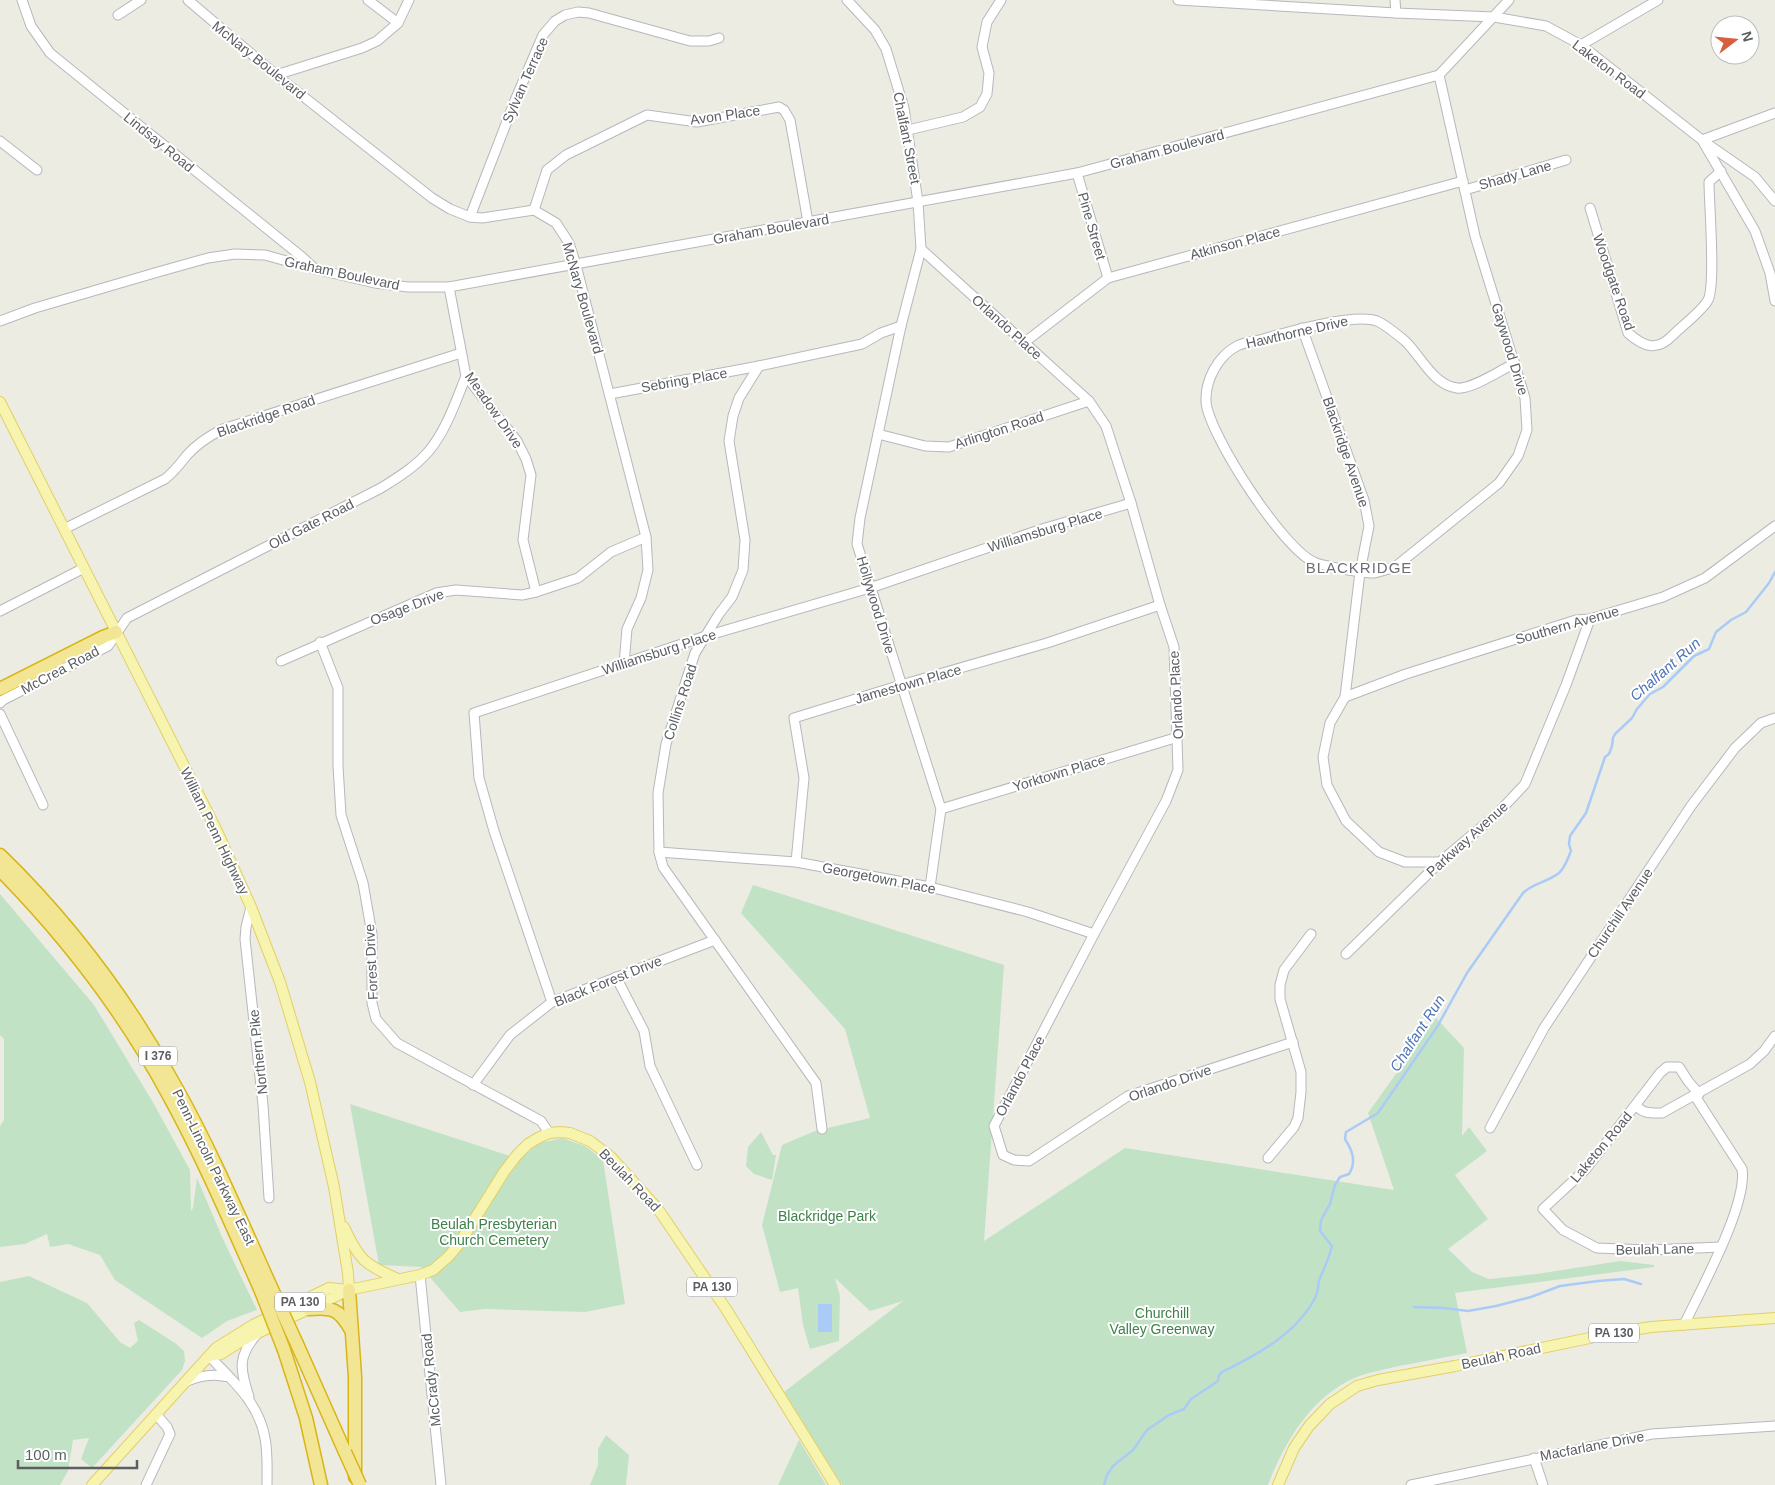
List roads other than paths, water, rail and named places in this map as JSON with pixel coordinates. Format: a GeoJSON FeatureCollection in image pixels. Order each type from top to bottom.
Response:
{"type":"FeatureCollection","features":[{"type":"Feature","properties":{"kind":"highway"},"geometry":{"type":"LineString","coordinates":[[0,689],[116,632]]}},
{"type":"Feature","properties":{"kind":"highway","name":"Penn-Lincoln Parkway East"},"geometry":{"type":"LineString","coordinates":[[0,855],[80,944],[116,991],[148,1040],[205,1142],[266,1289],[307,1424],[321,1485]]}},
{"type":"Feature","properties":{"kind":"highway","name":"Penn-Lincoln Parkway East"},"geometry":{"type":"LineString","coordinates":[[0,870],[35,907],[72,951],[107,998],[169,1096],[266,1289],[296,1344],[360,1485]]}},
{"type":"Feature","properties":{"kind":"highway"},"geometry":{"type":"LineString","coordinates":[[349,1290],[356,1422],[355,1485]]}},
{"type":"Feature","properties":{"kind":"highway"},"geometry":{"type":"LineString","coordinates":[[309,1309],[327,1308],[335,1310],[342,1316],[352,1332]]}},
{"type":"Feature","properties":{"kind":"main road","name":"William Penn Highway"},"geometry":{"type":"LineString","coordinates":[[0,402],[216,829],[252,907],[280,982],[310,1082],[326,1149],[349,1290]]}},
{"type":"Feature","properties":{"kind":"main road","name":"PA 130"},"geometry":{"type":"LineString","coordinates":[[209,1356],[221,1354],[258,1333],[349,1290],[420,1275],[437,1267],[466,1234],[504,1172],[517,1155],[528,1144],[549,1133]]}},
{"type":"Feature","properties":{"kind":"main road","name":"Beulah Road"},"geometry":{"type":"LineString","coordinates":[[549,1133],[570,1133],[590,1141],[612,1157],[658,1209],[726,1309],[835,1485]]}},
{"type":"Feature","properties":{"kind":"main road"},"geometry":{"type":"LineString","coordinates":[[338,1215],[361,1258],[374,1268],[398,1280]]}},
{"type":"Feature","properties":{"kind":"main road","name":"PA 130"},"geometry":{"type":"LineString","coordinates":[[92,1485],[216,1348],[262,1320],[329,1288],[349,1290]]}},
{"type":"Feature","properties":{"kind":"main road","name":"Beulah Road"},"geometry":{"type":"LineString","coordinates":[[1278,1485],[1294,1448],[1309,1426],[1330,1404],[1358,1386],[1378,1380],[1651,1327],[1775,1318]]}},
{"type":"Feature","properties":{"kind":"street","name":"Lindsay Road"},"geometry":{"type":"LineString","coordinates":[[22,0],[32,26],[50,53],[315,269]]}},
{"type":"Feature","properties":{"kind":"street"},"geometry":{"type":"LineString","coordinates":[[118,15],[142,0]]}},
{"type":"Feature","properties":{"kind":"street","name":"McNary Boulevard"},"geometry":{"type":"LineString","coordinates":[[188,0],[276,75],[432,198],[450,209],[470,217],[482,218],[534,210],[556,223],[568,243],[576,265],[646,537],[648,570],[641,598],[627,628],[624,664]]}},
{"type":"Feature","properties":{"kind":"street"},"geometry":{"type":"LineString","coordinates":[[368,0],[398,23]]}},
{"type":"Feature","properties":{"kind":"street"},"geometry":{"type":"LineString","coordinates":[[276,75],[378,41],[398,23],[409,0]]}},
{"type":"Feature","properties":{"kind":"street","name":"Chalfant Street"},"geometry":{"type":"LineString","coordinates":[[847,0],[875,30],[886,49],[904,108],[918,202]]}},
{"type":"Feature","properties":{"kind":"street"},"geometry":{"type":"LineString","coordinates":[[908,130],[963,117],[980,108],[987,94],[988,73],[982,46],[987,22],[1001,0]]}},
{"type":"Feature","properties":{"kind":"street","name":"Laketon Road"},"geometry":{"type":"LineString","coordinates":[[1178,0],[1268,3],[1396,13],[1494,17],[1546,26],[1580,45],[1702,140],[1755,231],[1770,273],[1775,301]]}},
{"type":"Feature","properties":{"kind":"street"},"geometry":{"type":"LineString","coordinates":[[1396,0],[1396,13]]}},
{"type":"Feature","properties":{"kind":"street"},"geometry":{"type":"LineString","coordinates":[[1439,75],[1509,0]]}},
{"type":"Feature","properties":{"kind":"street"},"geometry":{"type":"LineString","coordinates":[[1580,45],[1658,0]]}},
{"type":"Feature","properties":{"kind":"street","name":"Sylvan Terrace"},"geometry":{"type":"LineString","coordinates":[[470,217],[519,89],[543,35],[555,21],[572,13],[589,13],[690,41],[709,41],[719,38]]}},
{"type":"Feature","properties":{"kind":"street","name":"Graham Boulevard"},"geometry":{"type":"LineString","coordinates":[[0,321],[30,309],[208,258],[235,254],[265,255],[375,283],[400,286],[449,287],[1077,173],[1439,75]]}},
{"type":"Feature","properties":{"kind":"street","name":"Gaywood Drive"},"geometry":{"type":"LineString","coordinates":[[1360,572],[1374,573],[1395,567],[1499,483],[1518,456],[1528,430],[1525,398],[1475,236],[1464,186],[1459,142],[1439,75]]}},
{"type":"Feature","properties":{"kind":"street","name":"Avon Place"},"geometry":{"type":"LineString","coordinates":[[534,210],[547,170],[555,163],[566,154],[647,115],[697,122],[779,107],[784,110],[790,120],[808,222]]}},
{"type":"Feature","properties":{"kind":"street"},"geometry":{"type":"LineString","coordinates":[[1702,140],[1775,113]]}},
{"type":"Feature","properties":{"kind":"street"},"geometry":{"type":"LineString","coordinates":[[1702,140],[1755,177],[1775,201]]}},
{"type":"Feature","properties":{"kind":"street"},"geometry":{"type":"LineString","coordinates":[[0,141],[37,170]]}},
{"type":"Feature","properties":{"kind":"street","name":"Shady Lane"},"geometry":{"type":"LineString","coordinates":[[1464,186],[1566,160]]}},
{"type":"Feature","properties":{"kind":"street","name":"Woodgate Road"},"geometry":{"type":"LineString","coordinates":[[1590,208],[1628,333],[1639,342],[1654,347],[1666,343],[1709,299],[1712,267],[1709,182],[1721,171]]}},
{"type":"Feature","properties":{"kind":"street","name":"Pine Street"},"geometry":{"type":"LineString","coordinates":[[1077,173],[1108,278]]}},
{"type":"Feature","properties":{"kind":"street","name":"Atkinson Place"},"geometry":{"type":"LineString","coordinates":[[1025,342],[1108,278],[1464,186]]}},
{"type":"Feature","properties":{"kind":"street","name":"Hollywood Drive"},"geometry":{"type":"LineString","coordinates":[[918,202],[921,249],[901,326],[860,518],[857,544],[941,809],[930,887]]}},
{"type":"Feature","properties":{"kind":"street","name":"Orlando Place"},"geometry":{"type":"LineString","coordinates":[[921,249],[1089,401],[1106,426],[1174,647],[1178,770],[1166,801],[994,1126],[1003,1155]]}},
{"type":"Feature","properties":{"kind":"street","name":"Meadow Drive"},"geometry":{"type":"LineString","coordinates":[[449,287],[466,376],[518,441],[531,475],[523,540],[536,592]]}},
{"type":"Feature","properties":{"kind":"street","name":"Hawthorne Drive"},"geometry":{"type":"LineString","coordinates":[[1360,572],[1314,562],[1296,551],[1280,532],[1227,455],[1211,420],[1206,402],[1208,387],[1216,363],[1238,345],[1302,328],[1358,318],[1378,321],[1405,341],[1442,383],[1458,389],[1472,385],[1514,363]]}},
{"type":"Feature","properties":{"kind":"street"},"geometry":{"type":"LineString","coordinates":[[759,366],[862,344],[881,333],[901,326]]}},
{"type":"Feature","properties":{"kind":"street","name":"Blackridge Avenue"},"geometry":{"type":"LineString","coordinates":[[1302,328],[1364,500],[1369,526],[1360,572],[1345,698],[1330,723],[1323,757],[1327,785],[1346,821],[1380,852],[1405,862],[1440,862]]}},
{"type":"Feature","properties":{"kind":"street","name":"Blackridge Road"},"geometry":{"type":"LineString","coordinates":[[64,529],[165,478],[200,443],[223,429],[461,353]]}},
{"type":"Feature","properties":{"kind":"street","name":"Sebring Place"},"geometry":{"type":"LineString","coordinates":[[610,394],[759,366]]}},
{"type":"Feature","properties":{"kind":"street","name":"Collins Road"},"geometry":{"type":"LineString","coordinates":[[759,366],[739,398],[733,416],[729,441],[745,540],[743,570],[732,597],[719,614],[696,653],[666,744],[658,793],[659,852],[663,866],[816,1083],[822,1129]]}},
{"type":"Feature","properties":{"kind":"street","name":"Old Gate Road"},"geometry":{"type":"LineString","coordinates":[[116,632],[127,618],[381,488],[404,473],[427,453],[440,434],[466,376]]}},
{"type":"Feature","properties":{"kind":"street","name":"Arlington Road"},"geometry":{"type":"LineString","coordinates":[[878,434],[925,446],[949,447],[1089,401]]}},
{"type":"Feature","properties":{"kind":"street","name":"Williamsburg Place"},"geometry":{"type":"LineString","coordinates":[[552,1002],[497,841],[479,778],[474,713],[706,636],[870,588],[1042,529],[1131,503]]}},
{"type":"Feature","properties":{"kind":"street","name":"Southern Avenue"},"geometry":{"type":"LineString","coordinates":[[1345,698],[1406,674],[1576,620],[1590,619],[1663,597],[1705,578],[1775,526]]}},
{"type":"Feature","properties":{"kind":"street","name":"Osage Drive"},"geometry":{"type":"LineString","coordinates":[[280,661],[436,593],[456,590],[522,595],[578,578],[611,552],[646,537]]}},
{"type":"Feature","properties":{"kind":"street"},"geometry":{"type":"LineString","coordinates":[[0,611],[84,568]]}},
{"type":"Feature","properties":{"kind":"street","name":"Jamestown Place"},"geometry":{"type":"LineString","coordinates":[[796,862],[804,778],[794,718],[1047,643],[1160,605]]}},
{"type":"Feature","properties":{"kind":"street","name":"Parkway Avenue"},"geometry":{"type":"LineString","coordinates":[[1346,954],[1440,862],[1497,814],[1525,784],[1566,685],[1590,619]]}},
{"type":"Feature","properties":{"kind":"street","name":"McCrea Road"},"geometry":{"type":"LineString","coordinates":[[0,703],[108,646],[116,632]]}},
{"type":"Feature","properties":{"kind":"street","name":"Forest Drive"},"geometry":{"type":"LineString","coordinates":[[320,642],[338,688],[338,766],[341,815],[363,883],[372,934],[372,1003],[376,1018],[397,1043],[541,1121],[549,1133]]}},
{"type":"Feature","properties":{"kind":"street"},"geometry":{"type":"LineString","coordinates":[[0,714],[43,805]]}},
{"type":"Feature","properties":{"kind":"street","name":"Churchill Avenue"},"geometry":{"type":"LineString","coordinates":[[1490,1128],[1544,1028],[1691,806],[1735,748],[1761,723],[1775,718]]}},
{"type":"Feature","properties":{"kind":"street","name":"Yorktown Place"},"geometry":{"type":"LineString","coordinates":[[941,809],[1178,737]]}},
{"type":"Feature","properties":{"kind":"street","name":"Georgetown Place"},"geometry":{"type":"LineString","coordinates":[[659,852],[796,862],[930,887],[1028,912],[1094,934]]}},
{"type":"Feature","properties":{"kind":"street","name":"Northern Pike"},"geometry":{"type":"LineString","coordinates":[[252,907],[246,927],[245,939],[264,1105],[270,1198]]}},
{"type":"Feature","properties":{"kind":"street"},"geometry":{"type":"LineString","coordinates":[[1268,1158],[1294,1127],[1298,1118],[1301,1072],[1280,999],[1280,985],[1284,970],[1311,934]]}},
{"type":"Feature","properties":{"kind":"street","name":"Black Forest Drive"},"geometry":{"type":"LineString","coordinates":[[474,1085],[510,1035],[552,1002],[715,940]]}},
{"type":"Feature","properties":{"kind":"street"},"geometry":{"type":"LineString","coordinates":[[616,977],[644,1031],[650,1066],[697,1165]]}},
{"type":"Feature","properties":{"kind":"street"},"geometry":{"type":"LineString","coordinates":[[1636,1105],[1639,1110],[1662,1113],[1750,1064],[1764,1051],[1775,1036]]}},
{"type":"Feature","properties":{"kind":"street","name":"Orlando Drive"},"geometry":{"type":"LineString","coordinates":[[1003,1155],[1014,1160],[1029,1161],[1128,1096],[1293,1042]]}},
{"type":"Feature","properties":{"kind":"street","name":"Laketon Road"},"geometry":{"type":"LineString","coordinates":[[1543,1209],[1586,1169],[1660,1073],[1667,1067],[1679,1067],[1697,1095]]}},
{"type":"Feature","properties":{"kind":"street"},"geometry":{"type":"LineString","coordinates":[[1684,1325],[1721,1247],[1741,1195],[1744,1179],[1742,1169],[1697,1095]]}},
{"type":"Feature","properties":{"kind":"street","name":"Beulah Lane"},"geometry":{"type":"LineString","coordinates":[[1543,1209],[1563,1230],[1597,1248],[1649,1250],[1721,1247]]}},
{"type":"Feature","properties":{"kind":"street","name":"McCrady Road"},"geometry":{"type":"LineString","coordinates":[[420,1275],[441,1485]]}},
{"type":"Feature","properties":{"kind":"street"},"geometry":{"type":"LineString","coordinates":[[250,1402],[242,1374],[242,1365],[245,1350],[258,1333]]}},
{"type":"Feature","properties":{"kind":"street"},"geometry":{"type":"LineString","coordinates":[[209,1356],[250,1402],[260,1419],[265,1438],[267,1485]]}},
{"type":"Feature","properties":{"kind":"street"},"geometry":{"type":"LineString","coordinates":[[184,1382],[216,1374],[229,1377]]}},
{"type":"Feature","properties":{"kind":"street"},"geometry":{"type":"LineString","coordinates":[[146,1485],[170,1434],[168,1427],[156,1414]]}},
{"type":"Feature","properties":{"kind":"street","name":"Macfarlane Drive"},"geometry":{"type":"LineString","coordinates":[[1412,1485],[1652,1434],[1775,1426]]}},
{"type":"Feature","properties":{"kind":"street"},"geometry":{"type":"LineString","coordinates":[[1534,1458],[1543,1485]]}},
{"type":"Feature","properties":{"kind":"water"},"geometry":{"type":"Polygon","coordinates":[[[818,1304],[832,1304],[832,1332],[818,1332],[818,1304]]]}},
{"type":"Feature","properties":{"kind":"waterway","name":"Chalfant Run"},"geometry":{"type":"LineString","coordinates":[[1104,1485],[1107,1475],[1113,1466],[1133,1450],[1147,1430],[1169,1415],[1184,1409],[1191,1399],[1218,1381],[1219,1375],[1222,1372],[1275,1342],[1288,1332],[1308,1309],[1317,1294],[1319,1280],[1332,1246],[1320,1231],[1321,1220],[1330,1204],[1335,1185],[1340,1177],[1349,1174],[1353,1165],[1350,1147],[1345,1139],[1346,1132],[1378,1113],[1437,1027],[1467,973],[1523,893],[1531,887],[1555,876],[1563,868],[1571,851],[1569,844],[1570,836],[1586,813],[1615,734],[1632,718],[1650,694],[1663,687],[1694,656],[1709,649],[1716,632],[1731,620],[1746,612],[1769,583],[1775,572]]}},
{"type":"Feature","properties":{"kind":"waterway"},"geometry":{"type":"LineString","coordinates":[[1414,1307],[1468,1311],[1531,1297],[1560,1286],[1624,1279],[1641,1284]]}},
{"type":"Feature","properties":{"kind":"district","name":"BLACKRIDGE"},"geometry":{"type":"Point","coordinates":[1359,567]}},
{"type":"Feature","properties":{"kind":"park label","name":"Blackridge Park"},"geometry":{"type":"Point","coordinates":[827,1216]}},
{"type":"Feature","properties":{"kind":"park label","name":"Beulah Presbyterian Church Cemetery"},"geometry":{"type":"Point","coordinates":[494,1232]}},
{"type":"Feature","properties":{"kind":"park label","name":"Churchill Valley Greenway"},"geometry":{"type":"Point","coordinates":[1162,1322]}}]}
